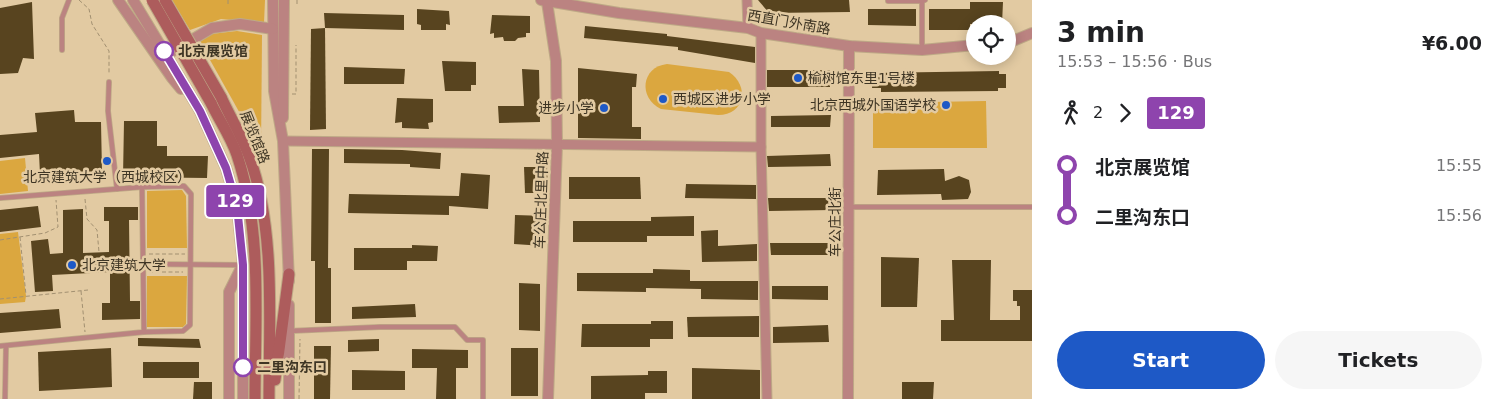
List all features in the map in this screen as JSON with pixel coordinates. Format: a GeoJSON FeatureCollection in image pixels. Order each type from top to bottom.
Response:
{"type":"FeatureCollection","features":[{"type":"Feature","properties":{"kind":"main road"},"geometry":{"type":"LineString","coordinates":[[152,0],[216,100]]}},
{"type":"Feature","properties":{"kind":"main road"},"geometry":{"type":"LineString","coordinates":[[166,0],[216,100]]}},
{"type":"Feature","properties":{"kind":"main road","name":"展览馆路"},"geometry":{"type":"LineString","coordinates":[[216,100],[236,154],[250,209],[256,255],[255,399]]}},
{"type":"Feature","properties":{"kind":"main road","name":"展览馆路"},"geometry":{"type":"LineString","coordinates":[[216,100],[249,156],[263,208],[268,256],[271,399]]}},
{"type":"Feature","properties":{"kind":"main road"},"geometry":{"type":"LineString","coordinates":[[271,399],[288,274]]}},
{"type":"Feature","properties":{"kind":"street"},"geometry":{"type":"LineString","coordinates":[[118,0],[172,78],[200,111]]}},
{"type":"Feature","properties":{"kind":"street"},"geometry":{"type":"LineString","coordinates":[[133,0],[200,111],[226,168],[237,206],[243,265],[243,399]]}},
{"type":"Feature","properties":{"kind":"street","name":"展览馆路"},"geometry":{"type":"LineString","coordinates":[[273,0],[274,91],[283,141]]}},
{"type":"Feature","properties":{"kind":"street","name":"展览馆路"},"geometry":{"type":"LineString","coordinates":[[284,0],[283,141],[288,274],[289,399]]}},
{"type":"Feature","properties":{"kind":"street"},"geometry":{"type":"LineString","coordinates":[[747,0],[748,28]]}},
{"type":"Feature","properties":{"kind":"street","name":"西直门外南路"},"geometry":{"type":"LineString","coordinates":[[544,1],[619,13],[748,28],[761,34],[849,46],[922,50],[966,46]]}},
{"type":"Feature","properties":{"kind":"street","name":"车公庄北里中路"},"geometry":{"type":"LineString","coordinates":[[544,1],[556,61],[557,145],[548,399]]}},
{"type":"Feature","properties":{"kind":"street"},"geometry":{"type":"LineString","coordinates":[[166,55],[212,28],[240,24],[273,29]]}},
{"type":"Feature","properties":{"kind":"street"},"geometry":{"type":"LineString","coordinates":[[1016,39],[1032,33]]}},
{"type":"Feature","properties":{"kind":"street"},"geometry":{"type":"LineString","coordinates":[[761,34],[761,147],[767,399]]}},
{"type":"Feature","properties":{"kind":"street","name":"车公庄北街"},"geometry":{"type":"LineString","coordinates":[[848,399],[849,46]]}},
{"type":"Feature","properties":{"kind":"street"},"geometry":{"type":"LineString","coordinates":[[283,141],[761,147]]}},
{"type":"Feature","properties":{"kind":"street"},"geometry":{"type":"LineString","coordinates":[[229,399],[229,292],[243,265]]}},
{"type":"Feature","properties":{"kind":"lane"},"geometry":{"type":"LineString","coordinates":[[62,50],[62,18],[69,0]]}},
{"type":"Feature","properties":{"kind":"lane"},"geometry":{"type":"LineString","coordinates":[[888,1],[924,1],[922,50]]}},
{"type":"Feature","properties":{"kind":"lane"},"geometry":{"type":"LineString","coordinates":[[109,82],[108,111],[117,188]]}},
{"type":"Feature","properties":{"kind":"lane"},"geometry":{"type":"LineString","coordinates":[[0,198],[117,188],[184,186],[191,194],[190,325],[183,331],[144,332],[0,346]]}},
{"type":"Feature","properties":{"kind":"lane"},"geometry":{"type":"LineString","coordinates":[[142,187],[144,332]]}},
{"type":"Feature","properties":{"kind":"lane"},"geometry":{"type":"LineString","coordinates":[[848,207],[1032,207]]}},
{"type":"Feature","properties":{"kind":"lane"},"geometry":{"type":"LineString","coordinates":[[143,264],[243,265]]}},
{"type":"Feature","properties":{"kind":"lane"},"geometry":{"type":"LineString","coordinates":[[289,331],[380,327],[455,327],[467,340],[483,340],[482,399]]}},
{"type":"Feature","properties":{"kind":"lane"},"geometry":{"type":"LineString","coordinates":[[3,397],[6,346]]}},
{"type":"Feature","properties":{"kind":"path"},"geometry":{"type":"LineString","coordinates":[[79,0],[89,10],[92,24],[109,51],[109,82]]}},
{"type":"Feature","properties":{"kind":"path"},"geometry":{"type":"LineString","coordinates":[[284,94],[296,94],[296,45]]}},
{"type":"Feature","properties":{"kind":"path"},"geometry":{"type":"LineString","coordinates":[[84,191],[88,219],[97,230],[99,252]]}},
{"type":"Feature","properties":{"kind":"path"},"geometry":{"type":"LineString","coordinates":[[0,240],[45,233],[58,227],[56,193]]}},
{"type":"Feature","properties":{"kind":"path"},"geometry":{"type":"LineString","coordinates":[[20,237],[26,296]]}},
{"type":"Feature","properties":{"kind":"path"},"geometry":{"type":"LineString","coordinates":[[143,254],[190,254]]}},
{"type":"Feature","properties":{"kind":"path"},"geometry":{"type":"LineString","coordinates":[[144,272],[190,272]]}},
{"type":"Feature","properties":{"kind":"path"},"geometry":{"type":"LineString","coordinates":[[0,299],[88,290]]}},
{"type":"Feature","properties":{"kind":"path"},"geometry":{"type":"LineString","coordinates":[[81,291],[85,338]]}},
{"type":"Feature","properties":{"kind":"path"},"geometry":{"type":"LineString","coordinates":[[300,340],[300,399]]}},
{"type":"Feature","properties":{"kind":"shaded area"},"geometry":{"type":"Polygon","coordinates":[[[172,0],[265,0],[264,23],[221,19],[190,30],[172,0]]]}},
{"type":"Feature","properties":{"kind":"shaded area"},"geometry":{"type":"Polygon","coordinates":[[[237,31],[262,35],[261,151],[200,42],[211,34],[237,31]]]}},
{"type":"Feature","properties":{"kind":"shaded area"},"geometry":{"type":"Polygon","coordinates":[[[667,64],[729,72],[740,85],[742,92],[739,105],[727,114],[718,115],[661,109],[649,98],[646,84],[652,71],[658,66],[667,64]]]}},
{"type":"Feature","properties":{"kind":"shaded area"},"geometry":{"type":"Polygon","coordinates":[[[986,101],[987,148],[873,148],[873,103],[986,101]]]}},
{"type":"Feature","properties":{"kind":"shaded area"},"geometry":{"type":"Polygon","coordinates":[[[25,158],[28,191],[0,194],[0,161],[25,158]]]}},
{"type":"Feature","properties":{"kind":"shaded area"},"geometry":{"type":"Polygon","coordinates":[[[182,190],[186,196],[187,248],[147,248],[147,191],[182,190]]]}},
{"type":"Feature","properties":{"kind":"shaded area"},"geometry":{"type":"Polygon","coordinates":[[[18,232],[26,296],[25,302],[0,304],[0,234],[18,232]]]}},
{"type":"Feature","properties":{"kind":"shaded area"},"geometry":{"type":"Polygon","coordinates":[[[147,276],[187,276],[186,324],[183,327],[147,327],[147,276]]]}},
{"type":"Feature","properties":{"kind":"building"},"geometry":{"type":"Polygon","coordinates":[[[758,0],[849,0],[850,12],[769,13],[758,0]]]}},
{"type":"Feature","properties":{"kind":"building"},"geometry":{"type":"Polygon","coordinates":[[[32,2],[34,59],[23,58],[18,73],[0,74],[0,8],[32,2]]]}},
{"type":"Feature","properties":{"kind":"building"},"geometry":{"type":"Polygon","coordinates":[[[970,2],[1003,2],[1002,15],[966,15],[966,30],[929,30],[929,9],[970,9],[970,2]]]}},
{"type":"Feature","properties":{"kind":"building"},"geometry":{"type":"Polygon","coordinates":[[[417,9],[449,11],[450,25],[446,24],[446,30],[421,30],[421,25],[417,24],[417,9]]]}},
{"type":"Feature","properties":{"kind":"building"},"geometry":{"type":"Polygon","coordinates":[[[868,9],[916,9],[916,26],[868,25],[868,9]]]}},
{"type":"Feature","properties":{"kind":"building"},"geometry":{"type":"Polygon","coordinates":[[[324,13],[404,15],[404,30],[325,28],[324,13]]]}},
{"type":"Feature","properties":{"kind":"building"},"geometry":{"type":"Polygon","coordinates":[[[492,15],[530,16],[530,33],[526,33],[526,37],[518,38],[515,41],[504,41],[503,37],[494,38],[494,33],[490,34],[492,15]]]}},
{"type":"Feature","properties":{"kind":"building"},"geometry":{"type":"Polygon","coordinates":[[[585,26],[667,34],[667,36],[755,47],[755,63],[678,50],[678,47],[584,38],[585,26]]]}},
{"type":"Feature","properties":{"kind":"building"},"geometry":{"type":"Polygon","coordinates":[[[325,28],[326,129],[310,130],[311,29],[325,28]]]}},
{"type":"Feature","properties":{"kind":"building"},"geometry":{"type":"Polygon","coordinates":[[[442,61],[476,62],[476,85],[471,85],[471,91],[445,91],[442,61]]]}},
{"type":"Feature","properties":{"kind":"building"},"geometry":{"type":"Polygon","coordinates":[[[344,67],[405,69],[404,84],[344,84],[344,67]]]}},
{"type":"Feature","properties":{"kind":"building","name":"进步小学"},"geometry":{"type":"Polygon","coordinates":[[[578,68],[637,74],[636,87],[632,87],[632,127],[641,127],[641,139],[578,138],[578,68]]]}},
{"type":"Feature","properties":{"kind":"building"},"geometry":{"type":"Polygon","coordinates":[[[522,69],[539,70],[540,122],[499,123],[498,106],[524,106],[522,69]]]}},
{"type":"Feature","properties":{"kind":"building","name":"榆树馆东里1号楼"},"geometry":{"type":"Polygon","coordinates":[[[767,70],[830,70],[830,87],[767,87],[767,70]]]}},
{"type":"Feature","properties":{"kind":"building"},"geometry":{"type":"Polygon","coordinates":[[[999,71],[999,74],[1006,74],[1006,88],[998,88],[998,91],[881,92],[881,88],[872,88],[873,73],[999,71]]]}},
{"type":"Feature","properties":{"kind":"building"},"geometry":{"type":"Polygon","coordinates":[[[397,98],[433,99],[433,122],[428,123],[429,129],[402,128],[402,122],[395,123],[397,98]]]}},
{"type":"Feature","properties":{"kind":"building"},"geometry":{"type":"Polygon","coordinates":[[[74,110],[75,122],[101,122],[102,172],[40,174],[39,154],[0,158],[0,135],[37,132],[35,113],[74,110]]]}},
{"type":"Feature","properties":{"kind":"building"},"geometry":{"type":"Polygon","coordinates":[[[831,115],[830,127],[771,127],[771,116],[831,115]]]}},
{"type":"Feature","properties":{"kind":"building"},"geometry":{"type":"Polygon","coordinates":[[[124,121],[157,121],[157,146],[167,146],[167,156],[208,156],[207,178],[123,177],[124,121]]]}},
{"type":"Feature","properties":{"kind":"building"},"geometry":{"type":"Polygon","coordinates":[[[312,149],[329,149],[328,268],[331,268],[331,323],[315,323],[315,261],[311,261],[312,149]]]}},
{"type":"Feature","properties":{"kind":"building"},"geometry":{"type":"Polygon","coordinates":[[[344,149],[441,153],[440,169],[410,167],[410,164],[344,163],[344,149]]]}},
{"type":"Feature","properties":{"kind":"building"},"geometry":{"type":"Polygon","coordinates":[[[830,154],[831,166],[768,167],[767,156],[830,154]]]}},
{"type":"Feature","properties":{"kind":"building"},"geometry":{"type":"Polygon","coordinates":[[[524,167],[547,167],[548,193],[525,193],[524,167]]]}},
{"type":"Feature","properties":{"kind":"building"},"geometry":{"type":"Polygon","coordinates":[[[944,169],[945,181],[959,176],[969,180],[971,192],[968,199],[942,200],[941,194],[877,195],[878,170],[944,169]]]}},
{"type":"Feature","properties":{"kind":"building"},"geometry":{"type":"Polygon","coordinates":[[[461,173],[490,175],[488,209],[449,206],[449,215],[348,213],[349,194],[459,196],[461,173]]]}},
{"type":"Feature","properties":{"kind":"building"},"geometry":{"type":"Polygon","coordinates":[[[569,177],[640,177],[641,199],[569,199],[569,177]]]}},
{"type":"Feature","properties":{"kind":"building"},"geometry":{"type":"Polygon","coordinates":[[[686,184],[756,185],[756,199],[685,198],[686,184]]]}},
{"type":"Feature","properties":{"kind":"building"},"geometry":{"type":"Polygon","coordinates":[[[768,198],[831,198],[832,210],[769,211],[768,198]]]}},
{"type":"Feature","properties":{"kind":"building"},"geometry":{"type":"Polygon","coordinates":[[[38,206],[41,227],[0,232],[0,210],[38,206]]]}},
{"type":"Feature","properties":{"kind":"building"},"geometry":{"type":"Polygon","coordinates":[[[104,207],[138,207],[138,220],[129,220],[130,301],[140,301],[140,319],[102,320],[102,303],[110,303],[110,272],[52,275],[53,291],[35,292],[31,241],[48,239],[50,254],[63,253],[63,210],[83,209],[83,253],[109,252],[109,221],[104,221],[104,207]]]}},
{"type":"Feature","properties":{"kind":"building"},"geometry":{"type":"Polygon","coordinates":[[[515,215],[546,216],[544,246],[514,244],[515,215]]]}},
{"type":"Feature","properties":{"kind":"building"},"geometry":{"type":"Polygon","coordinates":[[[694,216],[694,236],[647,236],[647,242],[573,242],[573,221],[651,221],[651,217],[694,216]]]}},
{"type":"Feature","properties":{"kind":"building"},"geometry":{"type":"Polygon","coordinates":[[[718,230],[718,246],[757,244],[757,261],[702,262],[701,231],[718,230]]]}},
{"type":"Feature","properties":{"kind":"building"},"geometry":{"type":"Polygon","coordinates":[[[770,243],[832,243],[833,255],[771,255],[770,243]]]}},
{"type":"Feature","properties":{"kind":"building"},"geometry":{"type":"Polygon","coordinates":[[[412,245],[438,246],[437,261],[407,261],[407,270],[354,270],[354,248],[412,248],[412,245]]]}},
{"type":"Feature","properties":{"kind":"building"},"geometry":{"type":"Polygon","coordinates":[[[881,257],[919,258],[917,307],[881,307],[881,257]]]}},
{"type":"Feature","properties":{"kind":"building"},"geometry":{"type":"Polygon","coordinates":[[[952,260],[991,260],[990,320],[1020,320],[1020,306],[1017,306],[1017,301],[1013,301],[1013,290],[1032,290],[1032,341],[941,341],[941,320],[954,320],[952,260]]]}},
{"type":"Feature","properties":{"kind":"building"},"geometry":{"type":"Polygon","coordinates":[[[653,269],[690,270],[690,281],[758,281],[758,300],[701,299],[701,289],[646,288],[646,292],[577,291],[577,273],[653,273],[653,269]]]}},
{"type":"Feature","properties":{"kind":"building"},"geometry":{"type":"Polygon","coordinates":[[[519,283],[540,284],[540,331],[519,330],[519,283]]]}},
{"type":"Feature","properties":{"kind":"building"},"geometry":{"type":"Polygon","coordinates":[[[772,286],[828,286],[828,300],[772,299],[772,286]]]}},
{"type":"Feature","properties":{"kind":"building"},"geometry":{"type":"Polygon","coordinates":[[[415,304],[416,317],[352,319],[352,307],[415,304]]]}},
{"type":"Feature","properties":{"kind":"building"},"geometry":{"type":"Polygon","coordinates":[[[59,309],[61,328],[0,333],[0,313],[59,309]]]}},
{"type":"Feature","properties":{"kind":"building"},"geometry":{"type":"Polygon","coordinates":[[[759,316],[759,337],[688,337],[687,317],[759,316]]]}},
{"type":"Feature","properties":{"kind":"building"},"geometry":{"type":"Polygon","coordinates":[[[651,321],[673,321],[673,339],[650,339],[650,347],[581,347],[582,324],[651,324],[651,321]]]}},
{"type":"Feature","properties":{"kind":"building"},"geometry":{"type":"Polygon","coordinates":[[[828,325],[829,342],[773,343],[773,327],[828,325]]]}},
{"type":"Feature","properties":{"kind":"building"},"geometry":{"type":"Polygon","coordinates":[[[138,338],[199,339],[201,348],[138,346],[138,338]]]}},
{"type":"Feature","properties":{"kind":"building"},"geometry":{"type":"Polygon","coordinates":[[[379,339],[379,351],[348,352],[348,340],[379,339]]]}},
{"type":"Feature","properties":{"kind":"building"},"geometry":{"type":"Polygon","coordinates":[[[314,346],[331,346],[330,399],[314,399],[314,346]]]}},
{"type":"Feature","properties":{"kind":"building"},"geometry":{"type":"Polygon","coordinates":[[[111,348],[112,387],[39,391],[38,352],[111,348]]]}},
{"type":"Feature","properties":{"kind":"building"},"geometry":{"type":"Polygon","coordinates":[[[511,348],[538,348],[538,396],[511,396],[511,348]]]}},
{"type":"Feature","properties":{"kind":"building"},"geometry":{"type":"Polygon","coordinates":[[[412,349],[468,350],[468,368],[456,368],[456,399],[436,399],[437,368],[412,368],[412,349]]]}},
{"type":"Feature","properties":{"kind":"building"},"geometry":{"type":"Polygon","coordinates":[[[143,362],[199,362],[199,378],[143,378],[143,362]]]}},
{"type":"Feature","properties":{"kind":"building"},"geometry":{"type":"Polygon","coordinates":[[[692,368],[760,370],[760,399],[692,399],[692,368]]]}},
{"type":"Feature","properties":{"kind":"building"},"geometry":{"type":"Polygon","coordinates":[[[352,370],[405,371],[405,390],[352,390],[352,370]]]}},
{"type":"Feature","properties":{"kind":"building"},"geometry":{"type":"Polygon","coordinates":[[[648,371],[667,371],[667,393],[645,393],[645,399],[591,399],[591,376],[648,375],[648,371]]]}},
{"type":"Feature","properties":{"kind":"building"},"geometry":{"type":"Polygon","coordinates":[[[194,382],[212,382],[212,399],[193,399],[194,382]]]}},
{"type":"Feature","properties":{"kind":"building"},"geometry":{"type":"Polygon","coordinates":[[[902,382],[934,382],[933,399],[902,399],[902,382]]]}},
{"type":"Feature","properties":{"kind":"bus line","name":"129"},"geometry":{"type":"LineString","coordinates":[[164,51],[200,111],[226,168],[237,206],[243,265],[243,367]]}},
{"type":"Feature","properties":{"kind":"place","name":"北京展览馆"},"geometry":{"type":"Point","coordinates":[164,51]}},
{"type":"Feature","properties":{"kind":"place","name":"榆树馆东里1号楼"},"geometry":{"type":"Point","coordinates":[798,78]}},
{"type":"Feature","properties":{"kind":"place","name":"西城区进步小学"},"geometry":{"type":"Point","coordinates":[663,99]}},
{"type":"Feature","properties":{"kind":"place","name":"北京西城外国语学校"},"geometry":{"type":"Point","coordinates":[946,105]}},
{"type":"Feature","properties":{"kind":"place","name":"进步小学"},"geometry":{"type":"Point","coordinates":[604,108]}},
{"type":"Feature","properties":{"kind":"place","name":"北京建筑大学（西城校区）"},"geometry":{"type":"Point","coordinates":[107,161]}},
{"type":"Feature","properties":{"kind":"place","name":"北京建筑大学"},"geometry":{"type":"Point","coordinates":[72,265]}},
{"type":"Feature","properties":{"kind":"place","name":"二里沟东口"},"geometry":{"type":"Point","coordinates":[243,367]}}]}
